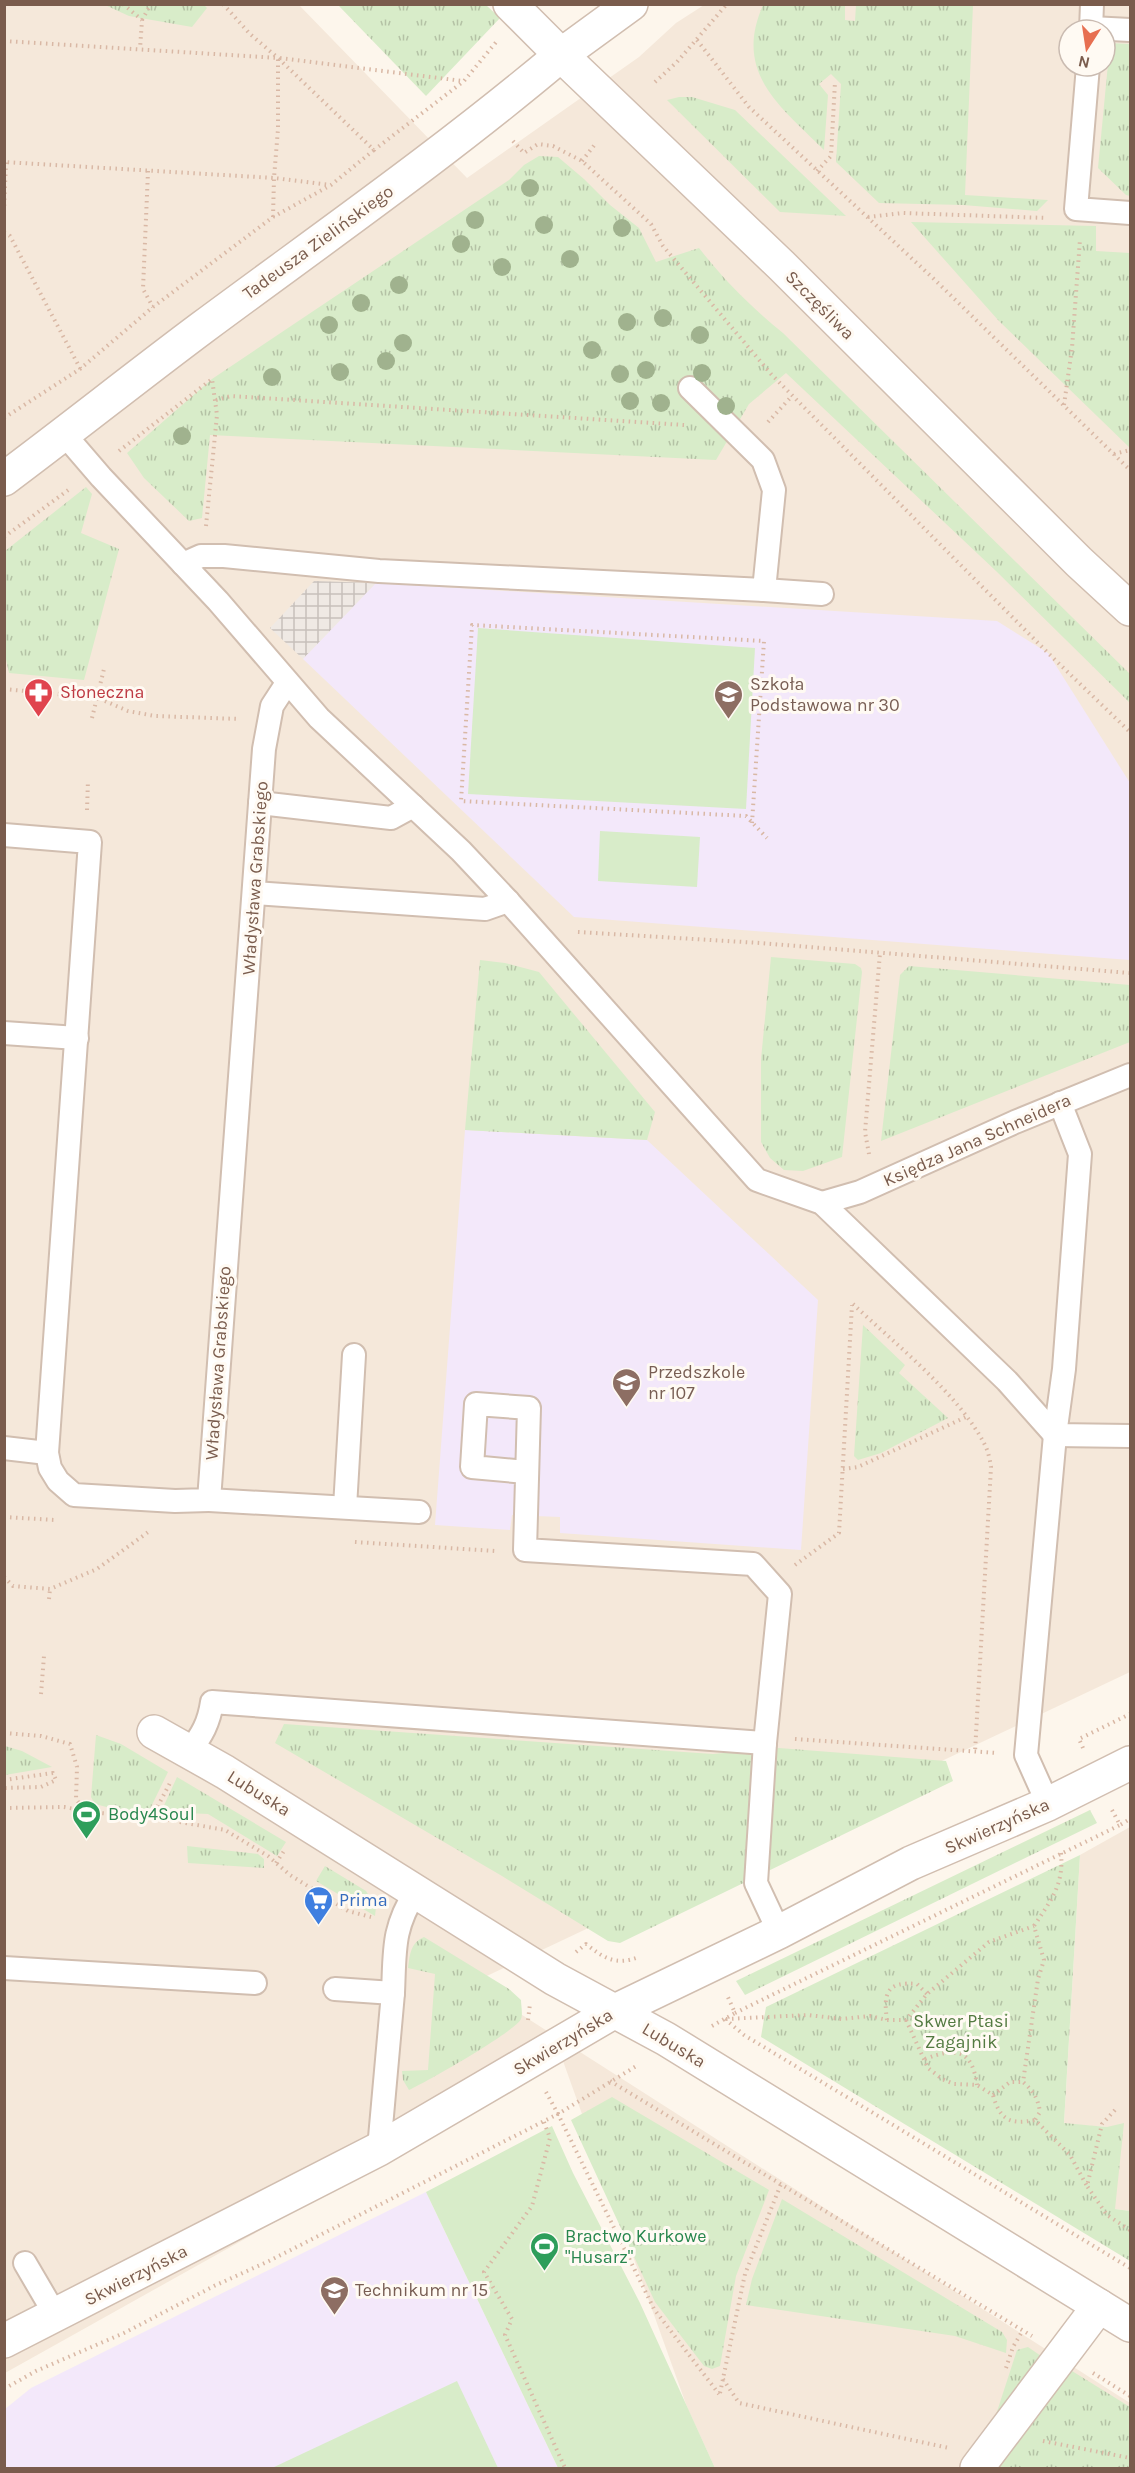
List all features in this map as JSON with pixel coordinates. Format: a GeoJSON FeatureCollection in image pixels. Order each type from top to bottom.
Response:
{"type":"FeatureCollection","features":[{"type":"Feature","properties":{"kind":"street","name":"Szczęśliwa"},"geometry":{"type":"LineString","coordinates":[[510,4],[782,266],[1079,562],[1130,608]]}},
{"type":"Feature","properties":{"kind":"street","name":"Tadeusza Zielińskiego"},"geometry":{"type":"LineString","coordinates":[[4,479],[196,332],[397,184],[516,93],[561,55],[631,4]]}},
{"type":"Feature","properties":{"kind":"street","name":"Lubuska"},"geometry":{"type":"LineString","coordinates":[[154,1732],[225,1772],[555,1979],[666,2038],[1131,2325]]}},
{"type":"Feature","properties":{"kind":"street","name":"Skwierzyńska"},"geometry":{"type":"LineString","coordinates":[[4,2341],[379,2149],[615,2011],[779,1932],[911,1863],[1048,1804],[1131,1763]]}},
{"type":"Feature","properties":{"kind":"street"},"geometry":{"type":"LineString","coordinates":[[967,2459],[1003,2432],[1099,2306]]}},
{"type":"Feature","properties":{"kind":"lane"},"geometry":{"type":"LineString","coordinates":[[1087,78],[1079,210],[1131,213]]}},
{"type":"Feature","properties":{"kind":"lane"},"geometry":{"type":"LineString","coordinates":[[690,388],[763,460],[774,490],[764,590]]}},
{"type":"Feature","properties":{"kind":"lane"},"geometry":{"type":"LineString","coordinates":[[64,434],[101,477],[192,560],[287,683],[318,718],[461,850],[757,1180],[822,1203],[1007,1381],[1055,1435],[1131,1436]]}},
{"type":"Feature","properties":{"kind":"lane"},"geometry":{"type":"LineString","coordinates":[[192,560],[822,594]]}},
{"type":"Feature","properties":{"kind":"lane","name":"Władysława Grabskiego"},"geometry":{"type":"LineString","coordinates":[[208,1500],[264,749],[272,706],[287,683]]}},
{"type":"Feature","properties":{"kind":"lane"},"geometry":{"type":"LineString","coordinates":[[260,804],[391,818],[413,806]]}},
{"type":"Feature","properties":{"kind":"lane"},"geometry":{"type":"LineString","coordinates":[[4,835],[90,842],[47,1453],[50,1468],[58,1481],[74,1495],[419,1512]]}},
{"type":"Feature","properties":{"kind":"lane"},"geometry":{"type":"LineString","coordinates":[[254,893],[485,909],[508,901]]}},
{"type":"Feature","properties":{"kind":"lane"},"geometry":{"type":"LineString","coordinates":[[4,1033],[77,1038]]}},
{"type":"Feature","properties":{"kind":"lane","name":"Księdza Jana Schneidera"},"geometry":{"type":"LineString","coordinates":[[822,1203],[860,1192],[1060,1103],[1131,1075]]}},
{"type":"Feature","properties":{"kind":"lane"},"geometry":{"type":"LineString","coordinates":[[1048,1804],[1026,1755],[1055,1435],[1064,1369],[1080,1154],[1060,1103]]}},
{"type":"Feature","properties":{"kind":"lane"},"geometry":{"type":"LineString","coordinates":[[345,1507],[354,1355]]}},
{"type":"Feature","properties":{"kind":"lane"},"geometry":{"type":"LineString","coordinates":[[4,1448],[47,1453]]}},
{"type":"Feature","properties":{"kind":"lane"},"geometry":{"type":"LineString","coordinates":[[526,1472],[525,1550],[753,1564],[780,1594],[765,1743],[756,1883],[779,1932]]}},
{"type":"Feature","properties":{"kind":"lane"},"geometry":{"type":"LineString","coordinates":[[189,1752],[204,1733],[210,1718],[212,1702],[765,1743]]}},
{"type":"Feature","properties":{"kind":"lane"},"geometry":{"type":"LineString","coordinates":[[379,2149],[399,1924],[403,1911],[416,1891]]}},
{"type":"Feature","properties":{"kind":"lane"},"geometry":{"type":"LineString","coordinates":[[4,1968],[255,1983]]}},
{"type":"Feature","properties":{"kind":"lane"},"geometry":{"type":"LineString","coordinates":[[336,1989],[393,1993]]}},
{"type":"Feature","properties":{"kind":"lane"},"geometry":{"type":"LineString","coordinates":[[25,2263],[56,2316]]}},
{"type":"Feature","properties":{"kind":"path"},"geometry":{"type":"LineString","coordinates":[[123,4],[142,20]]}},
{"type":"Feature","properties":{"kind":"path"},"geometry":{"type":"LineString","coordinates":[[140,49],[142,20],[151,4]]}},
{"type":"Feature","properties":{"kind":"path"},"geometry":{"type":"LineString","coordinates":[[223,4],[249,34],[278,58],[375,150]]}},
{"type":"Feature","properties":{"kind":"path"},"geometry":{"type":"LineString","coordinates":[[655,82],[697,40],[727,4]]}},
{"type":"Feature","properties":{"kind":"path"},"geometry":{"type":"LineString","coordinates":[[4,418],[80,369],[153,307],[273,217],[330,185],[464,81],[501,37]]}},
{"type":"Feature","properties":{"kind":"path"},"geometry":{"type":"LineString","coordinates":[[697,40],[749,107],[1131,470]]}},
{"type":"Feature","properties":{"kind":"path"},"geometry":{"type":"LineString","coordinates":[[4,41],[278,58],[464,81]]}},
{"type":"Feature","properties":{"kind":"path"},"geometry":{"type":"LineString","coordinates":[[273,217],[278,129],[278,58]]}},
{"type":"Feature","properties":{"kind":"path"},"geometry":{"type":"LineString","coordinates":[[817,171],[831,156],[835,82]]}},
{"type":"Feature","properties":{"kind":"path"},"geometry":{"type":"LineString","coordinates":[[508,136],[524,153],[538,144],[553,146],[582,161],[651,224],[663,246],[771,374],[1053,658],[1131,732]]}},
{"type":"Feature","properties":{"kind":"path"},"geometry":{"type":"LineString","coordinates":[[582,161],[596,143]]}},
{"type":"Feature","properties":{"kind":"path"},"geometry":{"type":"LineString","coordinates":[[4,212],[5,162],[274,178],[330,185]]}},
{"type":"Feature","properties":{"kind":"path"},"geometry":{"type":"LineString","coordinates":[[148,171],[143,289],[153,307]]}},
{"type":"Feature","properties":{"kind":"path"},"geometry":{"type":"LineString","coordinates":[[868,218],[903,213],[1049,218],[1079,210],[1072,348],[1064,406]]}},
{"type":"Feature","properties":{"kind":"path"},"geometry":{"type":"LineString","coordinates":[[4,232],[10,236],[80,369]]}},
{"type":"Feature","properties":{"kind":"path"},"geometry":{"type":"LineString","coordinates":[[112,456],[212,379],[217,415],[192,560]]}},
{"type":"Feature","properties":{"kind":"path"},"geometry":{"type":"LineString","coordinates":[[216,400],[231,396],[706,427],[718,414]]}},
{"type":"Feature","properties":{"kind":"path"},"geometry":{"type":"LineString","coordinates":[[748,443],[792,396]]}},
{"type":"Feature","properties":{"kind":"path"},"geometry":{"type":"LineString","coordinates":[[130,432],[135,439]]}},
{"type":"Feature","properties":{"kind":"path"},"geometry":{"type":"LineString","coordinates":[[1113,454],[1131,450]]}},
{"type":"Feature","properties":{"kind":"path"},"geometry":{"type":"LineString","coordinates":[[4,537],[74,486]]}},
{"type":"Feature","properties":{"kind":"path"},"geometry":{"type":"LineString","coordinates":[[752,823],[764,641],[472,625],[461,801],[746,816],[752,823],[766,838]]}},
{"type":"Feature","properties":{"kind":"path"},"geometry":{"type":"LineString","coordinates":[[92,718],[104,669]]}},
{"type":"Feature","properties":{"kind":"path"},"geometry":{"type":"LineString","coordinates":[[4,689],[98,698],[128,711],[155,716],[268,722]]}},
{"type":"Feature","properties":{"kind":"path"},"geometry":{"type":"LineString","coordinates":[[87,812],[88,780]]}},
{"type":"Feature","properties":{"kind":"path"},"geometry":{"type":"LineString","coordinates":[[575,932],[625,933],[1131,973]]}},
{"type":"Feature","properties":{"kind":"path"},"geometry":{"type":"LineString","coordinates":[[867,1147],[865,1132],[880,952]]}},
{"type":"Feature","properties":{"kind":"path"},"geometry":{"type":"LineString","coordinates":[[770,1583],[839,1533],[852,1304],[942,1389],[966,1417],[986,1446],[992,1467],[975,1752]]}},
{"type":"Feature","properties":{"kind":"path"},"geometry":{"type":"LineString","coordinates":[[843,1469],[858,1467],[966,1417]]}},
{"type":"Feature","properties":{"kind":"path"},"geometry":{"type":"LineString","coordinates":[[4,1586],[50,1588],[97,1569],[158,1525]]}},
{"type":"Feature","properties":{"kind":"path"},"geometry":{"type":"LineString","coordinates":[[4,1577],[13,1586]]}},
{"type":"Feature","properties":{"kind":"path"},"geometry":{"type":"LineString","coordinates":[[49,1599],[50,1588]]}},
{"type":"Feature","properties":{"kind":"path"},"geometry":{"type":"LineString","coordinates":[[41,1694],[44,1656]]}},
{"type":"Feature","properties":{"kind":"path"},"geometry":{"type":"LineString","coordinates":[[1085,1752],[1079,1738],[1131,1714]]}},
{"type":"Feature","properties":{"kind":"path"},"geometry":{"type":"LineString","coordinates":[[4,1733],[40,1736],[70,1744],[77,1767],[76,1799],[86,1812]]}},
{"type":"Feature","properties":{"kind":"path"},"geometry":{"type":"LineString","coordinates":[[765,1743],[783,1739],[1026,1755]]}},
{"type":"Feature","properties":{"kind":"path"},"geometry":{"type":"LineString","coordinates":[[4,1780],[53,1773],[56,1780],[40,1786],[4,1788]]}},
{"type":"Feature","properties":{"kind":"path"},"geometry":{"type":"LineString","coordinates":[[1108,1800],[1120,1825]]}},
{"type":"Feature","properties":{"kind":"path"},"geometry":{"type":"LineString","coordinates":[[4,1808],[64,1807],[86,1812],[152,1817],[225,1830],[268,1856],[290,1875],[348,1911],[399,1924]]}},
{"type":"Feature","properties":{"kind":"path"},"geometry":{"type":"LineString","coordinates":[[706,2029],[1131,1819]]}},
{"type":"Feature","properties":{"kind":"path"},"geometry":{"type":"LineString","coordinates":[[906,2020],[927,1994],[989,1942],[1034,1926],[1051,1901],[1060,1882],[1062,1871],[1060,1853]]}},
{"type":"Feature","properties":{"kind":"path"},"geometry":{"type":"LineString","coordinates":[[1023,2082],[1038,1979],[1044,1960],[1034,1926]]}},
{"type":"Feature","properties":{"kind":"path"},"geometry":{"type":"LineString","coordinates":[[573,1954],[586,1944],[610,1960],[623,1961],[644,1955]]}},
{"type":"Feature","properties":{"kind":"path"},"geometry":{"type":"LineString","coordinates":[[887,2020],[884,2002],[890,1989],[901,1982],[917,1984],[927,1994]]}},
{"type":"Feature","properties":{"kind":"path"},"geometry":{"type":"LineString","coordinates":[[723,1988],[735,2013]]}},
{"type":"Feature","properties":{"kind":"path"},"geometry":{"type":"LineString","coordinates":[[523,2026],[528,2021],[528,1996]]}},
{"type":"Feature","properties":{"kind":"path"},"geometry":{"type":"LineString","coordinates":[[725,2019],[808,2015],[842,2019],[870,2016],[887,2020],[906,2020]]}},
{"type":"Feature","properties":{"kind":"path"},"geometry":{"type":"LineString","coordinates":[[725,2019],[744,2036],[1131,2268]]}},
{"type":"Feature","properties":{"kind":"path"},"geometry":{"type":"LineString","coordinates":[[906,2020],[928,2068],[942,2079],[954,2084],[977,2085],[993,2095],[996,2106],[1004,2117],[1012,2122],[1035,2120],[1070,2155],[1087,2186],[1107,2215],[1131,2230]]}},
{"type":"Feature","properties":{"kind":"path"},"geometry":{"type":"LineString","coordinates":[[925,2059],[943,2052],[955,2052],[964,2056],[974,2068],[977,2085]]}},
{"type":"Feature","properties":{"kind":"path"},"geometry":{"type":"LineString","coordinates":[[4,2389],[36,2371],[124,2333],[544,2122],[640,2064]]}},
{"type":"Feature","properties":{"kind":"path"},"geometry":{"type":"LineString","coordinates":[[610,2081],[1131,2396]]}},
{"type":"Feature","properties":{"kind":"path"},"geometry":{"type":"LineString","coordinates":[[993,2095],[1010,2082],[1023,2082],[1034,2092],[1038,2101],[1040,2112],[1035,2120]]}},
{"type":"Feature","properties":{"kind":"path"},"geometry":{"type":"LineString","coordinates":[[543,2086],[654,2309],[719,2394],[745,2274],[781,2184]]}},
{"type":"Feature","properties":{"kind":"path"},"geometry":{"type":"LineString","coordinates":[[1087,2186],[1102,2124],[1114,2110]]}},
{"type":"Feature","properties":{"kind":"path"},"geometry":{"type":"LineString","coordinates":[[544,2122],[550,2138],[532,2206],[484,2272],[501,2295],[512,2319],[505,2335],[565,2469]]}},
{"type":"Feature","properties":{"kind":"path"},"geometry":{"type":"LineString","coordinates":[[1005,2369],[1013,2347],[1023,2330]]}},
{"type":"Feature","properties":{"kind":"path"},"geometry":{"type":"LineString","coordinates":[[723,2379],[739,2403],[967,2459]]}},
{"type":"Feature","properties":{"kind":"path"},"geometry":{"type":"LineString","coordinates":[[1003,2432],[1131,2458]]}},
{"type":"Feature","properties":{"kind":"shaded area"},"geometry":{"type":"Polygon","coordinates":[[[5,5],[299,5],[467,178],[639,57],[676,23],[704,5],[1130,5],[1130,1672],[472,1983],[1130,2403],[1130,2468],[715,2468],[687,2407],[563,2061],[5,2373],[5,5]]]}},
{"type":"Feature","properties":{"kind":"shaded area"},"geometry":{"type":"Polygon","coordinates":[[[314,581],[376,583],[303,659],[270,628],[314,581]]]}},
{"type":"Feature","properties":{"kind":"shaded area","name":"Szkoła Podstawowa nr 30"},"geometry":{"type":"Polygon","coordinates":[[[376,583],[997,621],[1048,653],[1130,783],[1130,960],[574,917],[303,659],[376,583]]]}},
{"type":"Feature","properties":{"kind":"shaded area","name":"Przedszkole nr 107"},"geometry":{"type":"Polygon","coordinates":[[[465,1130],[647,1140],[818,1300],[801,1550],[560,1533],[560,1517],[512,1515],[510,1530],[435,1525],[465,1130]]]}},
{"type":"Feature","properties":{"kind":"shaded area"},"geometry":{"type":"Polygon","coordinates":[[[1130,1827],[1130,2211],[1115,2209],[1107,2127],[1064,2124],[1080,1855],[1130,1827]]]}},
{"type":"Feature","properties":{"kind":"shaded area","name":"Technikum nr 15"},"geometry":{"type":"Polygon","coordinates":[[[426,2192],[558,2468],[5,2468],[5,2409],[31,2388],[426,2192]]]}},
{"type":"Feature","properties":{"kind":"green space"},"geometry":{"type":"Polygon","coordinates":[[[203,4],[207,8],[192,27],[129,16],[105,5],[203,4]]]}},
{"type":"Feature","properties":{"kind":"green space"},"geometry":{"type":"Polygon","coordinates":[[[338,5],[486,5],[500,18],[426,96],[338,5]]]}},
{"type":"Feature","properties":{"kind":"green space"},"geometry":{"type":"Polygon","coordinates":[[[763,5],[845,5],[845,20],[855,21],[856,5],[973,5],[965,195],[1048,200],[1037,211],[963,205],[879,203],[836,162],[841,84],[831,74],[819,84],[828,95],[824,150],[777,103],[766,86],[758,69],[754,50],[755,29],[763,5]]]}},
{"type":"Feature","properties":{"kind":"green space"},"geometry":{"type":"Polygon","coordinates":[[[1117,43],[1130,44],[1130,196],[1126,195],[1098,168],[1107,78],[1117,78],[1117,43]]]}},
{"type":"Feature","properties":{"kind":"green space"},"geometry":{"type":"Polygon","coordinates":[[[692,97],[735,110],[846,216],[780,212],[667,100],[692,97]]]}},
{"type":"Feature","properties":{"kind":"green space"},"geometry":{"type":"Polygon","coordinates":[[[539,156],[558,157],[610,205],[639,228],[656,262],[699,248],[738,293],[783,333],[1130,674],[1130,703],[996,571],[786,373],[749,404],[716,460],[210,435],[202,518],[189,521],[144,478],[127,453],[212,379],[509,180],[524,165],[539,156]]]}},
{"type":"Feature","properties":{"kind":"green space"},"geometry":{"type":"Polygon","coordinates":[[[911,222],[1096,226],[1096,251],[1130,253],[1130,448],[998,320],[911,222]]]}},
{"type":"Feature","properties":{"kind":"green space"},"geometry":{"type":"Polygon","coordinates":[[[86,487],[92,494],[81,533],[119,549],[84,680],[9,673],[4,650],[5,551],[86,487]]]}},
{"type":"Feature","properties":{"kind":"green space"},"geometry":{"type":"Polygon","coordinates":[[[478,628],[755,648],[746,809],[468,794],[478,628]]]}},
{"type":"Feature","properties":{"kind":"green space"},"geometry":{"type":"Polygon","coordinates":[[[600,831],[700,837],[697,887],[598,881],[600,831]]]}},
{"type":"Feature","properties":{"kind":"green space"},"geometry":{"type":"Polygon","coordinates":[[[771,957],[855,964],[861,968],[862,972],[842,1157],[803,1171],[784,1170],[770,1158],[761,1142],[761,1059],[771,957]]]}},
{"type":"Feature","properties":{"kind":"green space"},"geometry":{"type":"Polygon","coordinates":[[[480,960],[505,963],[539,972],[655,1112],[647,1140],[465,1130],[480,960]]]}},
{"type":"Feature","properties":{"kind":"green space"},"geometry":{"type":"Polygon","coordinates":[[[909,966],[1130,985],[1130,1042],[881,1141],[900,975],[909,966]]]}},
{"type":"Feature","properties":{"kind":"green space"},"geometry":{"type":"Polygon","coordinates":[[[863,1325],[905,1365],[899,1373],[948,1418],[881,1453],[858,1460],[854,1456],[863,1325]]]}},
{"type":"Feature","properties":{"kind":"green space"},"geometry":{"type":"Polygon","coordinates":[[[284,1724],[713,1754],[779,1748],[946,1761],[953,1781],[620,1943],[608,1941],[275,1743],[284,1724]]]}},
{"type":"Feature","properties":{"kind":"green space"},"geometry":{"type":"Polygon","coordinates":[[[96,1735],[121,1744],[168,1772],[149,1811],[118,1810],[95,1804],[91,1797],[96,1735]]]}},
{"type":"Feature","properties":{"kind":"green space"},"geometry":{"type":"Polygon","coordinates":[[[5,1746],[22,1751],[52,1767],[5,1775],[5,1746]]]}},
{"type":"Feature","properties":{"kind":"green space"},"geometry":{"type":"Polygon","coordinates":[[[177,1777],[286,1842],[277,1856],[208,1814],[161,1812],[177,1777]]]}},
{"type":"Feature","properties":{"kind":"green space"},"geometry":{"type":"Polygon","coordinates":[[[1090,1810],[1097,1823],[745,1995],[736,1981],[1090,1810]]]}},
{"type":"Feature","properties":{"kind":"green space"},"geometry":{"type":"Polygon","coordinates":[[[187,1846],[258,1854],[264,1859],[264,1868],[188,1863],[187,1846]]]}},
{"type":"Feature","properties":{"kind":"green space","name":"Skwer Ptasi Zagajnik"},"geometry":{"type":"Polygon","coordinates":[[[1080,1855],[1064,2123],[1107,2127],[1124,2123],[1115,2209],[1130,2211],[1130,2261],[761,2037],[766,2007],[1080,1855]]]}},
{"type":"Feature","properties":{"kind":"green space"},"geometry":{"type":"Polygon","coordinates":[[[325,1866],[366,1891],[376,1907],[375,1916],[316,1881],[325,1866]]]}},
{"type":"Feature","properties":{"kind":"green space"},"geometry":{"type":"Polygon","coordinates":[[[424,1937],[509,1989],[521,2000],[522,2015],[515,2025],[488,2045],[409,2090],[403,2080],[402,2071],[428,2070],[435,1974],[408,1968],[413,1946],[424,1937]]]}},
{"type":"Feature","properties":{"kind":"green space"},"geometry":{"type":"Polygon","coordinates":[[[612,2097],[769,2190],[736,2276],[720,2366],[712,2369],[704,2366],[655,2302],[571,2120],[612,2097]]]}},
{"type":"Feature","properties":{"kind":"green space","name":"Bractwo Kurkowe \"Husarz\""},"geometry":{"type":"Polygon","coordinates":[[[552,2126],[573,2173],[640,2303],[715,2468],[558,2468],[426,2192],[552,2126]]]}},
{"type":"Feature","properties":{"kind":"green space"},"geometry":{"type":"Polygon","coordinates":[[[782,2199],[1002,2332],[1007,2340],[1006,2353],[955,2336],[746,2305],[752,2279],[782,2199]]]}},
{"type":"Feature","properties":{"kind":"green space"},"geometry":{"type":"Polygon","coordinates":[[[1028,2347],[1044,2358],[991,2430],[1017,2350],[1028,2347]]]}},
{"type":"Feature","properties":{"kind":"green space"},"geometry":{"type":"Polygon","coordinates":[[[1064,2366],[1130,2407],[1130,2468],[998,2468],[1064,2366]]]}},
{"type":"Feature","properties":{"kind":"green space"},"geometry":{"type":"Polygon","coordinates":[[[457,2381],[498,2468],[272,2468],[457,2381]]]}},
{"type":"Feature","properties":{"kind":"place","name":"Słoneczna"},"geometry":{"type":"Point","coordinates":[39,718]}},
{"type":"Feature","properties":{"kind":"place","name":"Szkoła Podstawowa nr 30"},"geometry":{"type":"Point","coordinates":[729,720]}},
{"type":"Feature","properties":{"kind":"place","name":"Przedszkole nr 107"},"geometry":{"type":"Point","coordinates":[627,1408]}},
{"type":"Feature","properties":{"kind":"place","name":"Body4Soul"},"geometry":{"type":"Point","coordinates":[87,1840]}},
{"type":"Feature","properties":{"kind":"place","name":"Prima"},"geometry":{"type":"Point","coordinates":[318,1926]}},
{"type":"Feature","properties":{"kind":"place","name":"Bractwo Kurkowe \"Husarz\""},"geometry":{"type":"Point","coordinates":[544,2272]}},
{"type":"Feature","properties":{"kind":"place","name":"Technikum nr 15"},"geometry":{"type":"Point","coordinates":[334,2316]}}]}
